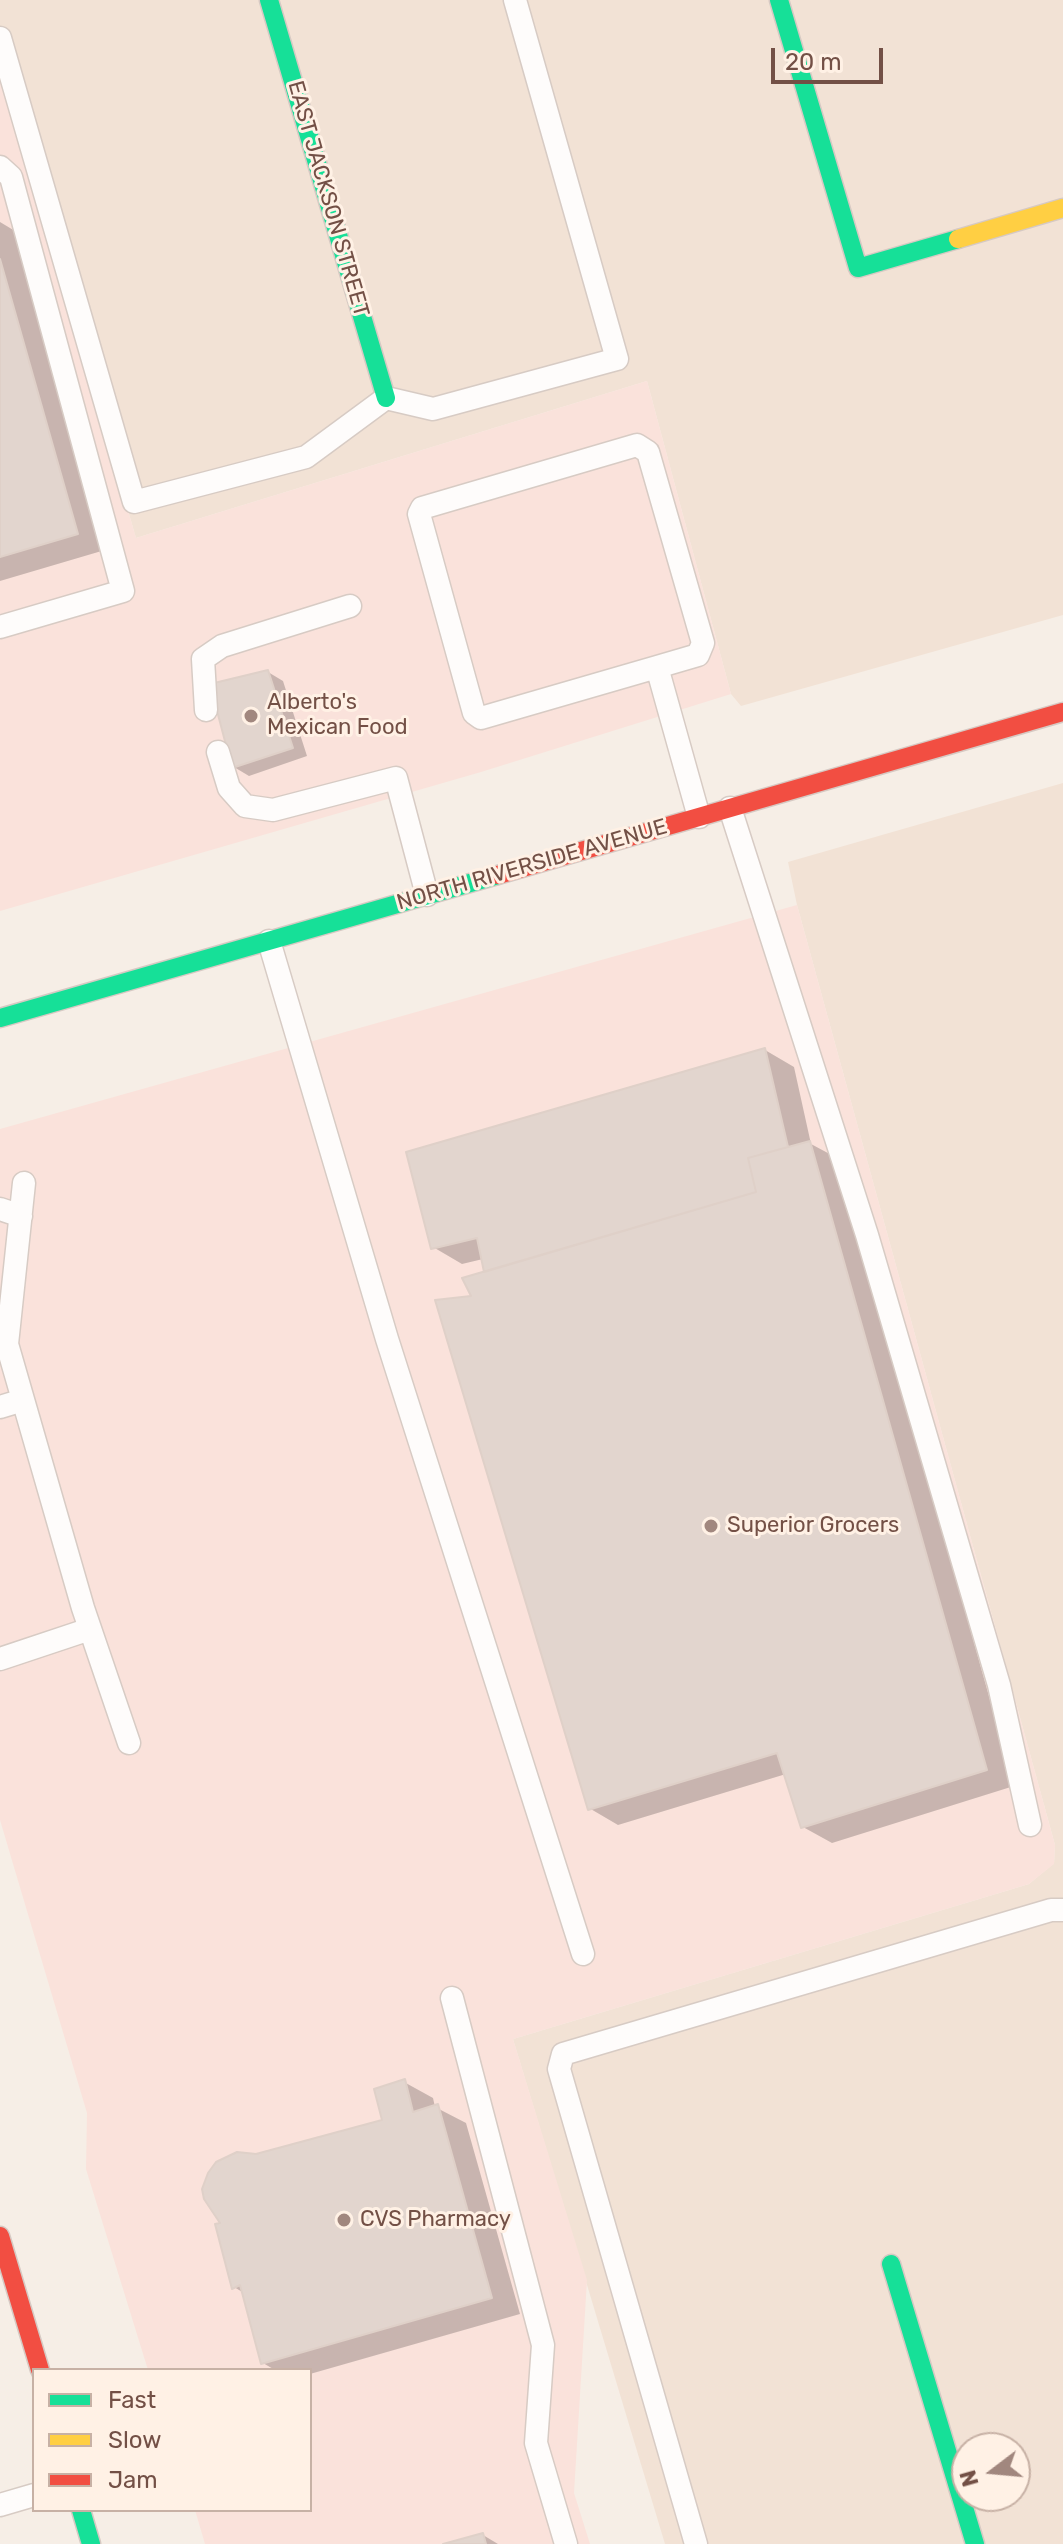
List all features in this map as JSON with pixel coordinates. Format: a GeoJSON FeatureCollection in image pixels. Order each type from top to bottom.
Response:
{"type":"FeatureCollection","features":[{"type":"Feature","properties":{"kind":"main road","name":"EAST JACKSON STREET"},"geometry":{"type":"LineString","coordinates":[[269,0],[386,398]]}},
{"type":"Feature","properties":{"kind":"main road"},"geometry":{"type":"LineString","coordinates":[[779,0],[858,268],[1063,208]]}},
{"type":"Feature","properties":{"kind":"main road","name":"NORTH RIVERSIDE AVENUE"},"geometry":{"type":"LineString","coordinates":[[0,1018],[1063,712]]}},
{"type":"Feature","properties":{"kind":"main road"},"geometry":{"type":"LineString","coordinates":[[0,2236],[39,2368]]}},
{"type":"Feature","properties":{"kind":"main road"},"geometry":{"type":"LineString","coordinates":[[891,2264],[975,2544]]}},
{"type":"Feature","properties":{"kind":"main road"},"geometry":{"type":"LineString","coordinates":[[82,2512],[91,2544]]}},
{"type":"Feature","properties":{"kind":"lane"},"geometry":{"type":"LineString","coordinates":[[0,38],[134,502],[306,457],[386,398],[433,409],[617,359],[515,0]]}},
{"type":"Feature","properties":{"kind":"lane"},"geometry":{"type":"LineString","coordinates":[[0,167],[11,177],[123,591],[0,627]]}},
{"type":"Feature","properties":{"kind":"lane"},"geometry":{"type":"LineString","coordinates":[[637,445],[648,452],[703,643],[698,655],[657,667],[481,718],[474,713],[419,514],[422,508],[637,445]]}},
{"type":"Feature","properties":{"kind":"lane"},"geometry":{"type":"LineString","coordinates":[[206,710],[203,659],[222,646],[350,606]]}},
{"type":"Feature","properties":{"kind":"lane"},"geometry":{"type":"LineString","coordinates":[[657,667],[699,817]]}},
{"type":"Feature","properties":{"kind":"lane"},"geometry":{"type":"LineString","coordinates":[[218,752],[229,788],[245,806],[273,810],[396,778],[427,895]]}},
{"type":"Feature","properties":{"kind":"lane"},"geometry":{"type":"LineString","coordinates":[[730,808],[867,1235],[999,1685],[1030,1825]]}},
{"type":"Feature","properties":{"kind":"lane"},"geometry":{"type":"LineString","coordinates":[[269,941],[387,1339],[583,1954]]}},
{"type":"Feature","properties":{"kind":"lane"},"geometry":{"type":"LineString","coordinates":[[24,1183],[10,1213],[7,1344],[90,1629],[129,1743]]}},
{"type":"Feature","properties":{"kind":"lane"},"geometry":{"type":"LineString","coordinates":[[0,1407],[23,1400]]}},
{"type":"Feature","properties":{"kind":"lane"},"geometry":{"type":"LineString","coordinates":[[0,1659],[90,1629]]}},
{"type":"Feature","properties":{"kind":"lane"},"geometry":{"type":"LineString","coordinates":[[696,2544],[559,2069],[563,2054],[1051,1910],[1063,1910]]}},
{"type":"Feature","properties":{"kind":"lane"},"geometry":{"type":"LineString","coordinates":[[452,1998],[543,2345],[536,2443],[566,2544]]}},
{"type":"Feature","properties":{"kind":"lane"},"geometry":{"type":"LineString","coordinates":[[0,2505],[32,2496]]}},
{"type":"Feature","properties":{"kind":"shaded area"},"geometry":{"type":"Polygon","coordinates":[[[0,0],[1063,0],[1063,615],[741,706],[731,694],[647,381],[136,538],[0,74],[0,0]]]}},
{"type":"Feature","properties":{"kind":"shaded area"},"geometry":{"type":"Polygon","coordinates":[[[0,74],[136,538],[647,381],[731,694],[481,772],[0,911],[0,74]]]}},
{"type":"Feature","properties":{"kind":"shaded area"},"geometry":{"type":"Polygon","coordinates":[[[1063,783],[1063,2544],[665,2544],[513,2039],[1029,1884],[1054,1863],[1055,1845],[797,905],[788,862],[1063,783]]]}},
{"type":"Feature","properties":{"kind":"shaded area"},"geometry":{"type":"Polygon","coordinates":[[[797,905],[1055,1845],[1054,1864],[1029,1884],[513,2039],[587,2280],[574,2493],[590,2544],[205,2544],[196,2512],[312,2512],[312,2368],[147,2368],[86,2169],[87,2113],[0,1820],[0,1129],[797,905]]]}},
{"type":"Feature","properties":{"kind":"building"},"geometry":{"type":"Polygon","coordinates":[[[0,259],[78,534],[0,557],[0,259]]]}},
{"type":"Feature","properties":{"kind":"building","name":"Alberto's Mexican Food"},"geometry":{"type":"Polygon","coordinates":[[[268,670],[293,748],[232,768],[210,684],[268,670]]]}},
{"type":"Feature","properties":{"kind":"building"},"geometry":{"type":"Polygon","coordinates":[[[765,1048],[788,1147],[748,1158],[756,1192],[484,1272],[477,1238],[431,1249],[406,1152],[765,1048]]]}},
{"type":"Feature","properties":{"kind":"building","name":"Superior Grocers"},"geometry":{"type":"Polygon","coordinates":[[[810,1141],[987,1770],[801,1828],[777,1753],[588,1810],[435,1300],[471,1296],[462,1278],[756,1192],[748,1158],[810,1141]]]}},
{"type":"Feature","properties":{"kind":"building","name":"CVS Pharmacy"},"geometry":{"type":"Polygon","coordinates":[[[405,2079],[413,2112],[438,2104],[492,2298],[261,2364],[240,2285],[232,2289],[215,2224],[220,2223],[204,2199],[202,2189],[208,2173],[216,2162],[237,2152],[256,2154],[382,2120],[374,2089],[405,2079]]]}},
{"type":"Feature","properties":{"kind":"building"},"geometry":{"type":"Polygon","coordinates":[[[483,2533],[486,2544],[443,2544],[483,2533]]]}},
{"type":"Feature","properties":{"kind":"traffic: fast"},"geometry":{"type":"LineString","coordinates":[[269,0],[386,398]]}},
{"type":"Feature","properties":{"kind":"traffic: fast"},"geometry":{"type":"LineString","coordinates":[[779,0],[858,268],[958,239]]}},
{"type":"Feature","properties":{"kind":"traffic: fast"},"geometry":{"type":"LineString","coordinates":[[0,1018],[498,875]]}},
{"type":"Feature","properties":{"kind":"traffic: fast"},"geometry":{"type":"LineString","coordinates":[[891,2264],[975,2544]]}},
{"type":"Feature","properties":{"kind":"traffic: fast"},"geometry":{"type":"LineString","coordinates":[[82,2512],[91,2544]]}},
{"type":"Feature","properties":{"kind":"traffic: slow"},"geometry":{"type":"LineString","coordinates":[[958,239],[1063,208]]}},
{"type":"Feature","properties":{"kind":"traffic: jam"},"geometry":{"type":"LineString","coordinates":[[498,875],[1063,712]]}},
{"type":"Feature","properties":{"kind":"traffic: jam"},"geometry":{"type":"LineString","coordinates":[[0,2236],[39,2368]]}},
{"type":"Feature","properties":{"kind":"place","name":"Alberto's Mexican Food"},"geometry":{"type":"Point","coordinates":[251,716]}},
{"type":"Feature","properties":{"kind":"place","name":"Superior Grocers"},"geometry":{"type":"Point","coordinates":[711,1526]}},
{"type":"Feature","properties":{"kind":"place","name":"CVS Pharmacy"},"geometry":{"type":"Point","coordinates":[344,2220]}}]}
